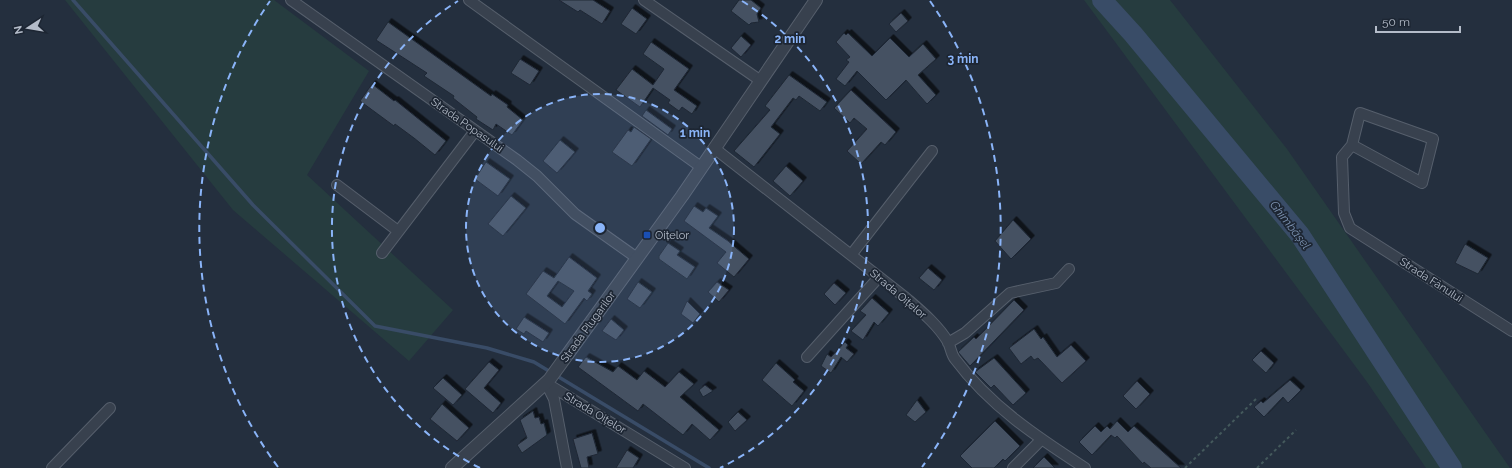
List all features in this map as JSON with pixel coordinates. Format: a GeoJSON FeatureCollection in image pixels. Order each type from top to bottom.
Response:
{"type":"FeatureCollection","features":[{"type":"Feature","properties":{"kind":"street","name":"Strada Popasului"},"geometry":{"type":"LineString","coordinates":[[291,0],[475,130],[537,176],[575,214],[637,258]]}},
{"type":"Feature","properties":{"kind":"street"},"geometry":{"type":"LineString","coordinates":[[469,0],[702,166]]}},
{"type":"Feature","properties":{"kind":"street"},"geometry":{"type":"LineString","coordinates":[[644,0],[761,81]]}},
{"type":"Feature","properties":{"kind":"street","name":"Strada Plugarilor"},"geometry":{"type":"LineString","coordinates":[[452,468],[548,381],[702,166],[816,0]]}},
{"type":"Feature","properties":{"kind":"street"},"geometry":{"type":"LineString","coordinates":[[1360,113],[1433,139],[1422,183],[1352,145],[1360,113]]}},
{"type":"Feature","properties":{"kind":"street"},"geometry":{"type":"LineString","coordinates":[[382,253],[475,130]]}},
{"type":"Feature","properties":{"kind":"street","name":"Strada Fânului"},"geometry":{"type":"LineString","coordinates":[[1352,145],[1342,157],[1344,212],[1350,228],[1512,331]]}},
{"type":"Feature","properties":{"kind":"street","name":"Strada Oițelor"},"geometry":{"type":"LineString","coordinates":[[714,148],[906,298],[930,320],[948,343],[954,358],[993,402],[1041,440],[1085,468]]}},
{"type":"Feature","properties":{"kind":"street"},"geometry":{"type":"LineString","coordinates":[[851,255],[932,151]]}},
{"type":"Feature","properties":{"kind":"street"},"geometry":{"type":"LineString","coordinates":[[337,185],[398,231]]}},
{"type":"Feature","properties":{"kind":"street"},"geometry":{"type":"LineString","coordinates":[[948,343],[965,333],[1010,293],[1056,283],[1069,269]]}},
{"type":"Feature","properties":{"kind":"street"},"geometry":{"type":"LineString","coordinates":[[807,357],[879,278]]}},
{"type":"Feature","properties":{"kind":"street"},"geometry":{"type":"LineString","coordinates":[[548,381],[554,399],[567,468]]}},
{"type":"Feature","properties":{"kind":"street","name":"Strada Oițelor"},"geometry":{"type":"LineString","coordinates":[[548,381],[685,468]]}},
{"type":"Feature","properties":{"kind":"street"},"geometry":{"type":"LineString","coordinates":[[52,468],[110,408]]}},
{"type":"Feature","properties":{"kind":"street"},"geometry":{"type":"LineString","coordinates":[[1013,468],[1041,440]]}},
{"type":"Feature","properties":{"kind":"path"},"geometry":{"type":"LineString","coordinates":[[1184,468],[1257,398]]}},
{"type":"Feature","properties":{"kind":"path"},"geometry":{"type":"LineString","coordinates":[[1257,468],[1296,430]]}},
{"type":"Feature","properties":{"kind":"green space"},"geometry":{"type":"Polygon","coordinates":[[[65,0],[274,0],[369,71],[307,175],[453,310],[409,361],[233,210],[65,0]]]}},
{"type":"Feature","properties":{"kind":"green space"},"geometry":{"type":"Polygon","coordinates":[[[1084,0],[1170,0],[1287,149],[1510,468],[1426,468],[1367,382],[1084,0]]]}},
{"type":"Feature","properties":{"kind":"building"},"geometry":{"type":"Polygon","coordinates":[[[559,0],[593,0],[610,11],[602,24],[580,10],[578,12],[559,0]]]}},
{"type":"Feature","properties":{"kind":"building"},"geometry":{"type":"Polygon","coordinates":[[[739,0],[751,0],[761,8],[757,14],[759,22],[751,23],[749,25],[731,11],[739,0]]]}},
{"type":"Feature","properties":{"kind":"building"},"geometry":{"type":"Polygon","coordinates":[[[632,8],[647,19],[636,34],[621,24],[632,8]]]}},
{"type":"Feature","properties":{"kind":"building"},"geometry":{"type":"Polygon","coordinates":[[[901,13],[908,21],[896,32],[889,24],[901,13]]]}},
{"type":"Feature","properties":{"kind":"building"},"geometry":{"type":"Polygon","coordinates":[[[388,22],[491,96],[492,94],[508,105],[507,107],[523,120],[512,135],[496,124],[493,130],[476,119],[477,117],[453,98],[454,96],[424,76],[427,73],[376,40],[388,22]]]}},
{"type":"Feature","properties":{"kind":"building"},"geometry":{"type":"Polygon","coordinates":[[[844,33],[846,35],[848,33],[872,56],[890,38],[909,57],[923,44],[936,59],[918,75],[936,95],[927,104],[906,80],[886,100],[857,71],[845,86],[836,79],[849,62],[846,60],[850,57],[836,42],[844,33]]]}},
{"type":"Feature","properties":{"kind":"building"},"geometry":{"type":"Polygon","coordinates":[[[741,36],[751,45],[741,57],[731,48],[741,36]]]}},
{"type":"Feature","properties":{"kind":"building"},"geometry":{"type":"Polygon","coordinates":[[[651,42],[689,69],[674,90],[697,106],[692,114],[682,107],[679,111],[668,103],[670,100],[653,88],[640,107],[616,90],[632,69],[653,85],[664,69],[643,54],[651,42]]]}},
{"type":"Feature","properties":{"kind":"building"},"geometry":{"type":"Polygon","coordinates":[[[520,59],[539,71],[530,85],[511,73],[520,59]]]}},
{"type":"Feature","properties":{"kind":"building"},"geometry":{"type":"Polygon","coordinates":[[[789,75],[827,102],[820,111],[799,96],[796,100],[793,98],[771,127],[780,134],[754,167],[734,151],[770,110],[765,106],[789,75]]]}},
{"type":"Feature","properties":{"kind":"building"},"geometry":{"type":"Polygon","coordinates":[[[372,84],[394,101],[395,100],[446,141],[435,155],[395,124],[394,126],[360,101],[372,84]]]}},
{"type":"Feature","properties":{"kind":"building"},"geometry":{"type":"Polygon","coordinates":[[[851,90],[896,132],[885,145],[881,142],[861,164],[847,151],[867,129],[854,118],[850,123],[834,108],[851,90]]]}},
{"type":"Feature","properties":{"kind":"building"},"geometry":{"type":"Polygon","coordinates":[[[646,110],[672,129],[668,135],[642,116],[646,110]]]}},
{"type":"Feature","properties":{"kind":"building"},"geometry":{"type":"Polygon","coordinates":[[[634,127],[651,139],[632,166],[612,152],[628,130],[631,132],[634,127]]]}},
{"type":"Feature","properties":{"kind":"building"},"geometry":{"type":"Polygon","coordinates":[[[560,140],[575,152],[557,173],[543,161],[560,140]]]}},
{"type":"Feature","properties":{"kind":"building"},"geometry":{"type":"Polygon","coordinates":[[[486,162],[510,179],[498,196],[475,179],[486,162]]]}},
{"type":"Feature","properties":{"kind":"building"},"geometry":{"type":"Polygon","coordinates":[[[786,166],[803,181],[790,196],[773,181],[786,166]]]}},
{"type":"Feature","properties":{"kind":"building"},"geometry":{"type":"Polygon","coordinates":[[[511,196],[526,208],[503,236],[488,224],[511,196]]]}},
{"type":"Feature","properties":{"kind":"building"},"geometry":{"type":"Polygon","coordinates":[[[694,206],[703,212],[706,208],[718,216],[709,228],[728,241],[749,259],[734,277],[717,263],[726,252],[684,221],[694,206]]]}},
{"type":"Feature","properties":{"kind":"building"},"geometry":{"type":"Polygon","coordinates":[[[1013,220],[1031,239],[1011,259],[995,241],[1013,220]]]}},
{"type":"Feature","properties":{"kind":"building"},"geometry":{"type":"Polygon","coordinates":[[[668,243],[680,251],[677,255],[695,267],[687,279],[659,259],[659,256],[668,243]]]}},
{"type":"Feature","properties":{"kind":"building"},"geometry":{"type":"Polygon","coordinates":[[[1465,244],[1488,258],[1478,274],[1455,263],[1465,244]]]}},
{"type":"Feature","properties":{"kind":"building"},"geometry":{"type":"Polygon","coordinates":[[[569,257],[597,278],[588,291],[592,294],[587,301],[584,298],[565,324],[526,294],[543,271],[554,278],[569,257]],[[558,281],[547,296],[562,307],[574,291],[558,281]]]}},
{"type":"Feature","properties":{"kind":"building"},"geometry":{"type":"Polygon","coordinates":[[[928,268],[942,280],[934,290],[919,278],[928,268]]]}},
{"type":"Feature","properties":{"kind":"building"},"geometry":{"type":"Polygon","coordinates":[[[638,282],[652,292],[640,308],[627,299],[638,282]]]}},
{"type":"Feature","properties":{"kind":"building"},"geometry":{"type":"Polygon","coordinates":[[[717,282],[729,290],[719,302],[708,292],[717,282]]]}},
{"type":"Feature","properties":{"kind":"building"},"geometry":{"type":"Polygon","coordinates":[[[834,283],[846,293],[835,305],[824,294],[834,283]]]}},
{"type":"Feature","properties":{"kind":"building"},"geometry":{"type":"Polygon","coordinates":[[[872,298],[889,313],[878,326],[874,322],[863,340],[851,331],[866,315],[860,311],[872,298]]]}},
{"type":"Feature","properties":{"kind":"building"},"geometry":{"type":"Polygon","coordinates":[[[1014,300],[1024,310],[970,366],[958,352],[974,337],[976,339],[1014,300]]]}},
{"type":"Feature","properties":{"kind":"building"},"geometry":{"type":"Polygon","coordinates":[[[687,301],[700,314],[693,323],[681,314],[687,301]]]}},
{"type":"Feature","properties":{"kind":"building"},"geometry":{"type":"Polygon","coordinates":[[[524,317],[549,333],[543,342],[526,331],[524,334],[516,329],[524,317]]]}},
{"type":"Feature","properties":{"kind":"building"},"geometry":{"type":"Polygon","coordinates":[[[611,319],[624,330],[616,340],[602,331],[611,319]]]}},
{"type":"Feature","properties":{"kind":"building"},"geometry":{"type":"Polygon","coordinates":[[[1034,329],[1041,339],[1043,337],[1057,357],[1071,345],[1086,361],[1062,383],[1038,358],[1034,360],[1031,356],[1021,364],[1009,348],[1034,329]]]}},
{"type":"Feature","properties":{"kind":"building"},"geometry":{"type":"Polygon","coordinates":[[[845,342],[848,345],[846,348],[854,354],[847,362],[841,357],[831,373],[821,366],[827,354],[831,357],[845,342]]]}},
{"type":"Feature","properties":{"kind":"building"},"geometry":{"type":"Polygon","coordinates":[[[1261,351],[1274,363],[1266,373],[1252,360],[1261,351]]]}},
{"type":"Feature","properties":{"kind":"building"},"geometry":{"type":"Polygon","coordinates":[[[586,357],[613,372],[618,366],[637,380],[644,371],[665,387],[679,372],[694,384],[680,397],[719,430],[710,440],[692,424],[683,435],[643,404],[638,411],[578,367],[586,357]]]}},
{"type":"Feature","properties":{"kind":"building"},"geometry":{"type":"Polygon","coordinates":[[[994,358],[1026,393],[1013,405],[994,385],[991,388],[975,372],[994,358]]]}},
{"type":"Feature","properties":{"kind":"building"},"geometry":{"type":"Polygon","coordinates":[[[489,362],[499,370],[484,388],[501,403],[493,413],[465,389],[489,362]]]}},
{"type":"Feature","properties":{"kind":"building"},"geometry":{"type":"Polygon","coordinates":[[[776,363],[795,380],[793,382],[804,391],[792,406],[762,380],[776,363]]]}},
{"type":"Feature","properties":{"kind":"building"},"geometry":{"type":"Polygon","coordinates":[[[443,378],[462,395],[453,405],[433,388],[443,378]]]}},
{"type":"Feature","properties":{"kind":"building"},"geometry":{"type":"Polygon","coordinates":[[[1290,380],[1301,390],[1288,403],[1283,397],[1264,417],[1254,407],[1261,401],[1263,403],[1290,380]]]}},
{"type":"Feature","properties":{"kind":"building"},"geometry":{"type":"Polygon","coordinates":[[[1137,381],[1150,394],[1136,409],[1123,396],[1137,381]]]}},
{"type":"Feature","properties":{"kind":"building"},"geometry":{"type":"Polygon","coordinates":[[[705,385],[713,391],[703,397],[699,390],[705,385]]]}},
{"type":"Feature","properties":{"kind":"building"},"geometry":{"type":"Polygon","coordinates":[[[917,400],[926,412],[915,422],[906,415],[917,400]]]}},
{"type":"Feature","properties":{"kind":"building"},"geometry":{"type":"Polygon","coordinates":[[[442,404],[469,428],[457,441],[430,419],[442,404]]]}},
{"type":"Feature","properties":{"kind":"building"},"geometry":{"type":"Polygon","coordinates":[[[533,411],[535,418],[539,417],[541,424],[544,423],[547,435],[522,453],[517,445],[527,438],[520,420],[533,411]]]}},
{"type":"Feature","properties":{"kind":"building"},"geometry":{"type":"Polygon","coordinates":[[[738,412],[747,420],[735,431],[728,422],[738,412]]]}},
{"type":"Feature","properties":{"kind":"building"},"geometry":{"type":"Polygon","coordinates":[[[995,421],[1020,446],[1005,461],[1003,459],[994,468],[972,468],[960,456],[995,421]]]}},
{"type":"Feature","properties":{"kind":"building"},"geometry":{"type":"Polygon","coordinates":[[[1117,421],[1128,432],[1134,426],[1181,468],[1151,468],[1144,462],[1143,464],[1117,436],[1115,438],[1111,435],[1092,455],[1079,442],[1095,426],[1101,432],[1107,426],[1110,429],[1117,421]]]}},
{"type":"Feature","properties":{"kind":"building"},"geometry":{"type":"Polygon","coordinates":[[[592,433],[598,454],[587,457],[589,468],[581,468],[573,439],[592,433]]]}},
{"type":"Feature","properties":{"kind":"building"},"geometry":{"type":"Polygon","coordinates":[[[627,450],[639,458],[633,468],[616,468],[627,450]]]}},
{"type":"Feature","properties":{"kind":"building"},"geometry":{"type":"Polygon","coordinates":[[[1044,457],[1055,468],[1033,468],[1044,457]]]}},
{"type":"Feature","properties":{"kind":"waterway"},"geometry":{"type":"LineString","coordinates":[[73,0],[253,205],[375,326],[487,348],[534,362],[709,468]]}},
{"type":"Feature","properties":{"kind":"waterway","name":"Ghimbășel"},"geometry":{"type":"LineString","coordinates":[[1102,0],[1133,34],[1300,235],[1452,468]]}},
{"type":"Feature","properties":{"kind":"place","name":"Oițelor"},"geometry":{"type":"Point","coordinates":[647,235]}}]}
